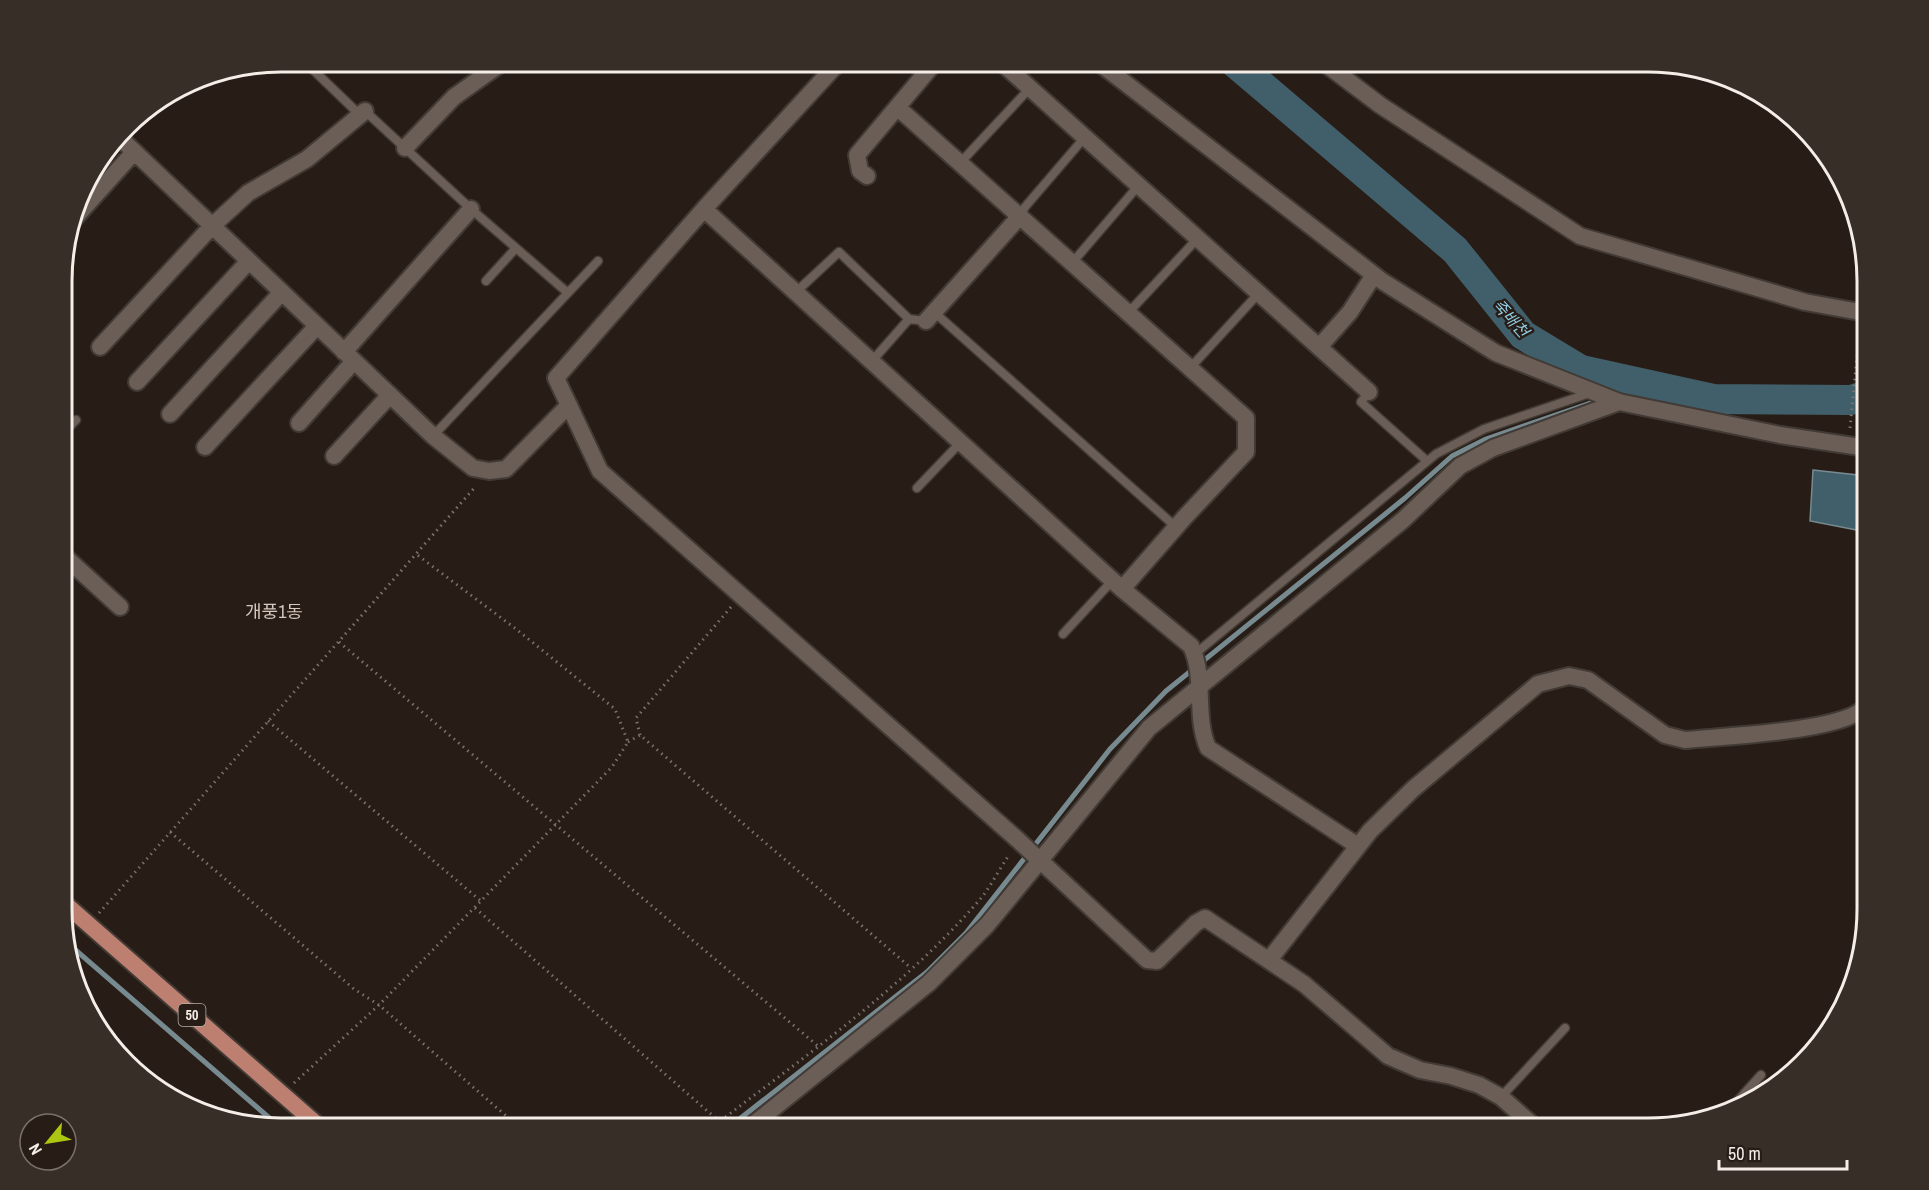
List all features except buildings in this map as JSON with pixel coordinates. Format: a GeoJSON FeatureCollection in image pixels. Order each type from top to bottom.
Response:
{"type":"FeatureCollection","features":[{"type":"Feature","properties":{"kind":"main road","name":"50"},"geometry":{"type":"LineString","coordinates":[[72,910],[309,1118]]}},
{"type":"Feature","properties":{"kind":"street"},"geometry":{"type":"LineString","coordinates":[[405,148],[454,97],[489,72]]}},
{"type":"Feature","properties":{"kind":"street"},"geometry":{"type":"LineString","coordinates":[[830,72],[704,209],[556,378],[600,471],[1021,843],[1147,960],[1157,961],[1196,923],[1206,918],[1269,960],[1341,1013],[1388,1056],[1420,1070],[1451,1076],[1479,1085],[1502,1096],[1525,1118]]}},
{"type":"Feature","properties":{"kind":"street"},"geometry":{"type":"LineString","coordinates":[[867,176],[860,171],[856,163],[857,155],[927,72]]}},
{"type":"Feature","properties":{"kind":"street"},"geometry":{"type":"LineString","coordinates":[[1012,72],[1369,392]]}},
{"type":"Feature","properties":{"kind":"street"},"geometry":{"type":"LineString","coordinates":[[1111,72],[1374,274],[1496,352],[1618,402],[1780,435],[1857,447]]}},
{"type":"Feature","properties":{"kind":"street"},"geometry":{"type":"LineString","coordinates":[[1336,72],[1389,111],[1580,236],[1805,302],[1857,311]]}},
{"type":"Feature","properties":{"kind":"street"},"geometry":{"type":"LineString","coordinates":[[897,107],[1246,418],[1246,452],[1118,585]]}},
{"type":"Feature","properties":{"kind":"street"},"geometry":{"type":"LineString","coordinates":[[100,347],[212,226],[248,193],[307,159],[363,113]]}},
{"type":"Feature","properties":{"kind":"street"},"geometry":{"type":"LineString","coordinates":[[125,143],[433,436],[473,468],[489,471],[506,469],[569,405]]}},
{"type":"Feature","properties":{"kind":"street"},"geometry":{"type":"LineString","coordinates":[[86,207],[134,152]]}},
{"type":"Feature","properties":{"kind":"street"},"geometry":{"type":"LineString","coordinates":[[298,423],[349,357],[471,209]]}},
{"type":"Feature","properties":{"kind":"street"},"geometry":{"type":"LineString","coordinates":[[704,209],[1118,585],[1191,646],[1195,654],[1200,686],[1202,735],[1208,748],[1358,846]]}},
{"type":"Feature","properties":{"kind":"street"},"geometry":{"type":"LineString","coordinates":[[923,317],[1020,216]]}},
{"type":"Feature","properties":{"kind":"street"},"geometry":{"type":"LineString","coordinates":[[137,382],[249,261]]}},
{"type":"Feature","properties":{"kind":"street"},"geometry":{"type":"LineString","coordinates":[[1319,347],[1350,312],[1374,274]]}},
{"type":"Feature","properties":{"kind":"street"},"geometry":{"type":"LineString","coordinates":[[170,414],[282,292]]}},
{"type":"Feature","properties":{"kind":"street"},"geometry":{"type":"LineString","coordinates":[[205,447],[316,326]]}},
{"type":"Feature","properties":{"kind":"street"},"geometry":{"type":"LineString","coordinates":[[334,456],[390,395]]}},
{"type":"Feature","properties":{"kind":"street"},"geometry":{"type":"LineString","coordinates":[[761,1118],[929,983],[987,925],[1149,728],[1403,520],[1460,466],[1493,448],[1618,402]]}},
{"type":"Feature","properties":{"kind":"street"},"geometry":{"type":"LineString","coordinates":[[72,563],[120,607]]}},
{"type":"Feature","properties":{"kind":"street"},"geometry":{"type":"LineString","coordinates":[[1269,960],[1358,846],[1413,789],[1538,684],[1569,676],[1588,680],[1665,735],[1685,740],[1817,726],[1851,718],[1857,713]]}},
{"type":"Feature","properties":{"kind":"lane"},"geometry":{"type":"LineString","coordinates":[[316,72],[568,293]]}},
{"type":"Feature","properties":{"kind":"lane"},"geometry":{"type":"LineString","coordinates":[[960,163],[1030,88]]}},
{"type":"Feature","properties":{"kind":"lane"},"geometry":{"type":"LineString","coordinates":[[1020,216],[1024,207],[1085,137]]}},
{"type":"Feature","properties":{"kind":"lane"},"geometry":{"type":"LineString","coordinates":[[1072,263],[1139,185]]}},
{"type":"Feature","properties":{"kind":"lane"},"geometry":{"type":"LineString","coordinates":[[1128,313],[1198,238]]}},
{"type":"Feature","properties":{"kind":"lane"},"geometry":{"type":"LineString","coordinates":[[486,281],[516,248]]}},
{"type":"Feature","properties":{"kind":"lane"},"geometry":{"type":"LineString","coordinates":[[796,292],[838,252],[923,317],[1176,527]]}},
{"type":"Feature","properties":{"kind":"lane"},"geometry":{"type":"LineString","coordinates":[[433,436],[598,261]]}},
{"type":"Feature","properties":{"kind":"lane"},"geometry":{"type":"LineString","coordinates":[[1190,368],[1259,293]]}},
{"type":"Feature","properties":{"kind":"lane"},"geometry":{"type":"LineString","coordinates":[[872,361],[923,317]]}},
{"type":"Feature","properties":{"kind":"lane"},"geometry":{"type":"LineString","coordinates":[[1369,392],[1361,402],[1427,461]]}},
{"type":"Feature","properties":{"kind":"lane"},"geometry":{"type":"LineString","coordinates":[[1195,654],[1427,461],[1484,429],[1592,392]]}},
{"type":"Feature","properties":{"kind":"lane"},"geometry":{"type":"LineString","coordinates":[[72,424],[76,420]]}},
{"type":"Feature","properties":{"kind":"lane"},"geometry":{"type":"LineString","coordinates":[[917,488],[961,442]]}},
{"type":"Feature","properties":{"kind":"lane"},"geometry":{"type":"LineString","coordinates":[[1063,634],[1118,585]]}},
{"type":"Feature","properties":{"kind":"lane"},"geometry":{"type":"LineString","coordinates":[[1502,1096],[1565,1028]]}},
{"type":"Feature","properties":{"kind":"lane"},"geometry":{"type":"LineString","coordinates":[[1744,1094],[1761,1075]]}},
{"type":"Feature","properties":{"kind":"path"},"geometry":{"type":"LineString","coordinates":[[1850,429],[1857,372]]}},
{"type":"Feature","properties":{"kind":"path"},"geometry":{"type":"LineString","coordinates":[[89,925],[489,471]]}},
{"type":"Feature","properties":{"kind":"path"},"geometry":{"type":"LineString","coordinates":[[416,554],[516,629],[615,709],[628,742]]}},
{"type":"Feature","properties":{"kind":"path"},"geometry":{"type":"LineString","coordinates":[[741,595],[636,718],[640,735],[911,968]]}},
{"type":"Feature","properties":{"kind":"path"},"geometry":{"type":"LineString","coordinates":[[339,642],[818,1046]]}},
{"type":"Feature","properties":{"kind":"path"},"geometry":{"type":"LineString","coordinates":[[268,721],[481,901]]}},
{"type":"Feature","properties":{"kind":"path"},"geometry":{"type":"LineString","coordinates":[[282,1095],[379,1005],[612,767],[628,742],[640,735]]}},
{"type":"Feature","properties":{"kind":"path"},"geometry":{"type":"LineString","coordinates":[[170,832],[354,988],[379,1005],[509,1118]]}},
{"type":"Feature","properties":{"kind":"path"},"geometry":{"type":"LineString","coordinates":[[725,1118],[865,1010],[911,968],[983,896],[1021,843]]}},
{"type":"Feature","properties":{"kind":"path"},"geometry":{"type":"LineString","coordinates":[[474,908],[715,1118]]}},
{"type":"Feature","properties":{"kind":"water"},"geometry":{"type":"Polygon","coordinates":[[[1813,470],[1857,475],[1857,530],[1810,521],[1813,470]]]}},
{"type":"Feature","properties":{"kind":"waterway","name":"죽배천"},"geometry":{"type":"LineString","coordinates":[[1246,72],[1455,250],[1523,335],[1581,370],[1713,399],[1851,400],[1857,398]]}},
{"type":"Feature","properties":{"kind":"waterway"},"geometry":{"type":"LineString","coordinates":[[1614,395],[1645,384]]}},
{"type":"Feature","properties":{"kind":"waterway"},"geometry":{"type":"LineString","coordinates":[[741,1118],[927,972],[966,933],[1110,749],[1166,691],[1405,498],[1452,456],[1486,439],[1599,400]]}},
{"type":"Feature","properties":{"kind":"waterway"},"geometry":{"type":"LineString","coordinates":[[76,951],[268,1117]]}},
{"type":"Feature","properties":{"kind":"district","name":"개풍1동"},"geometry":{"type":"Point","coordinates":[274,612]}}]}
